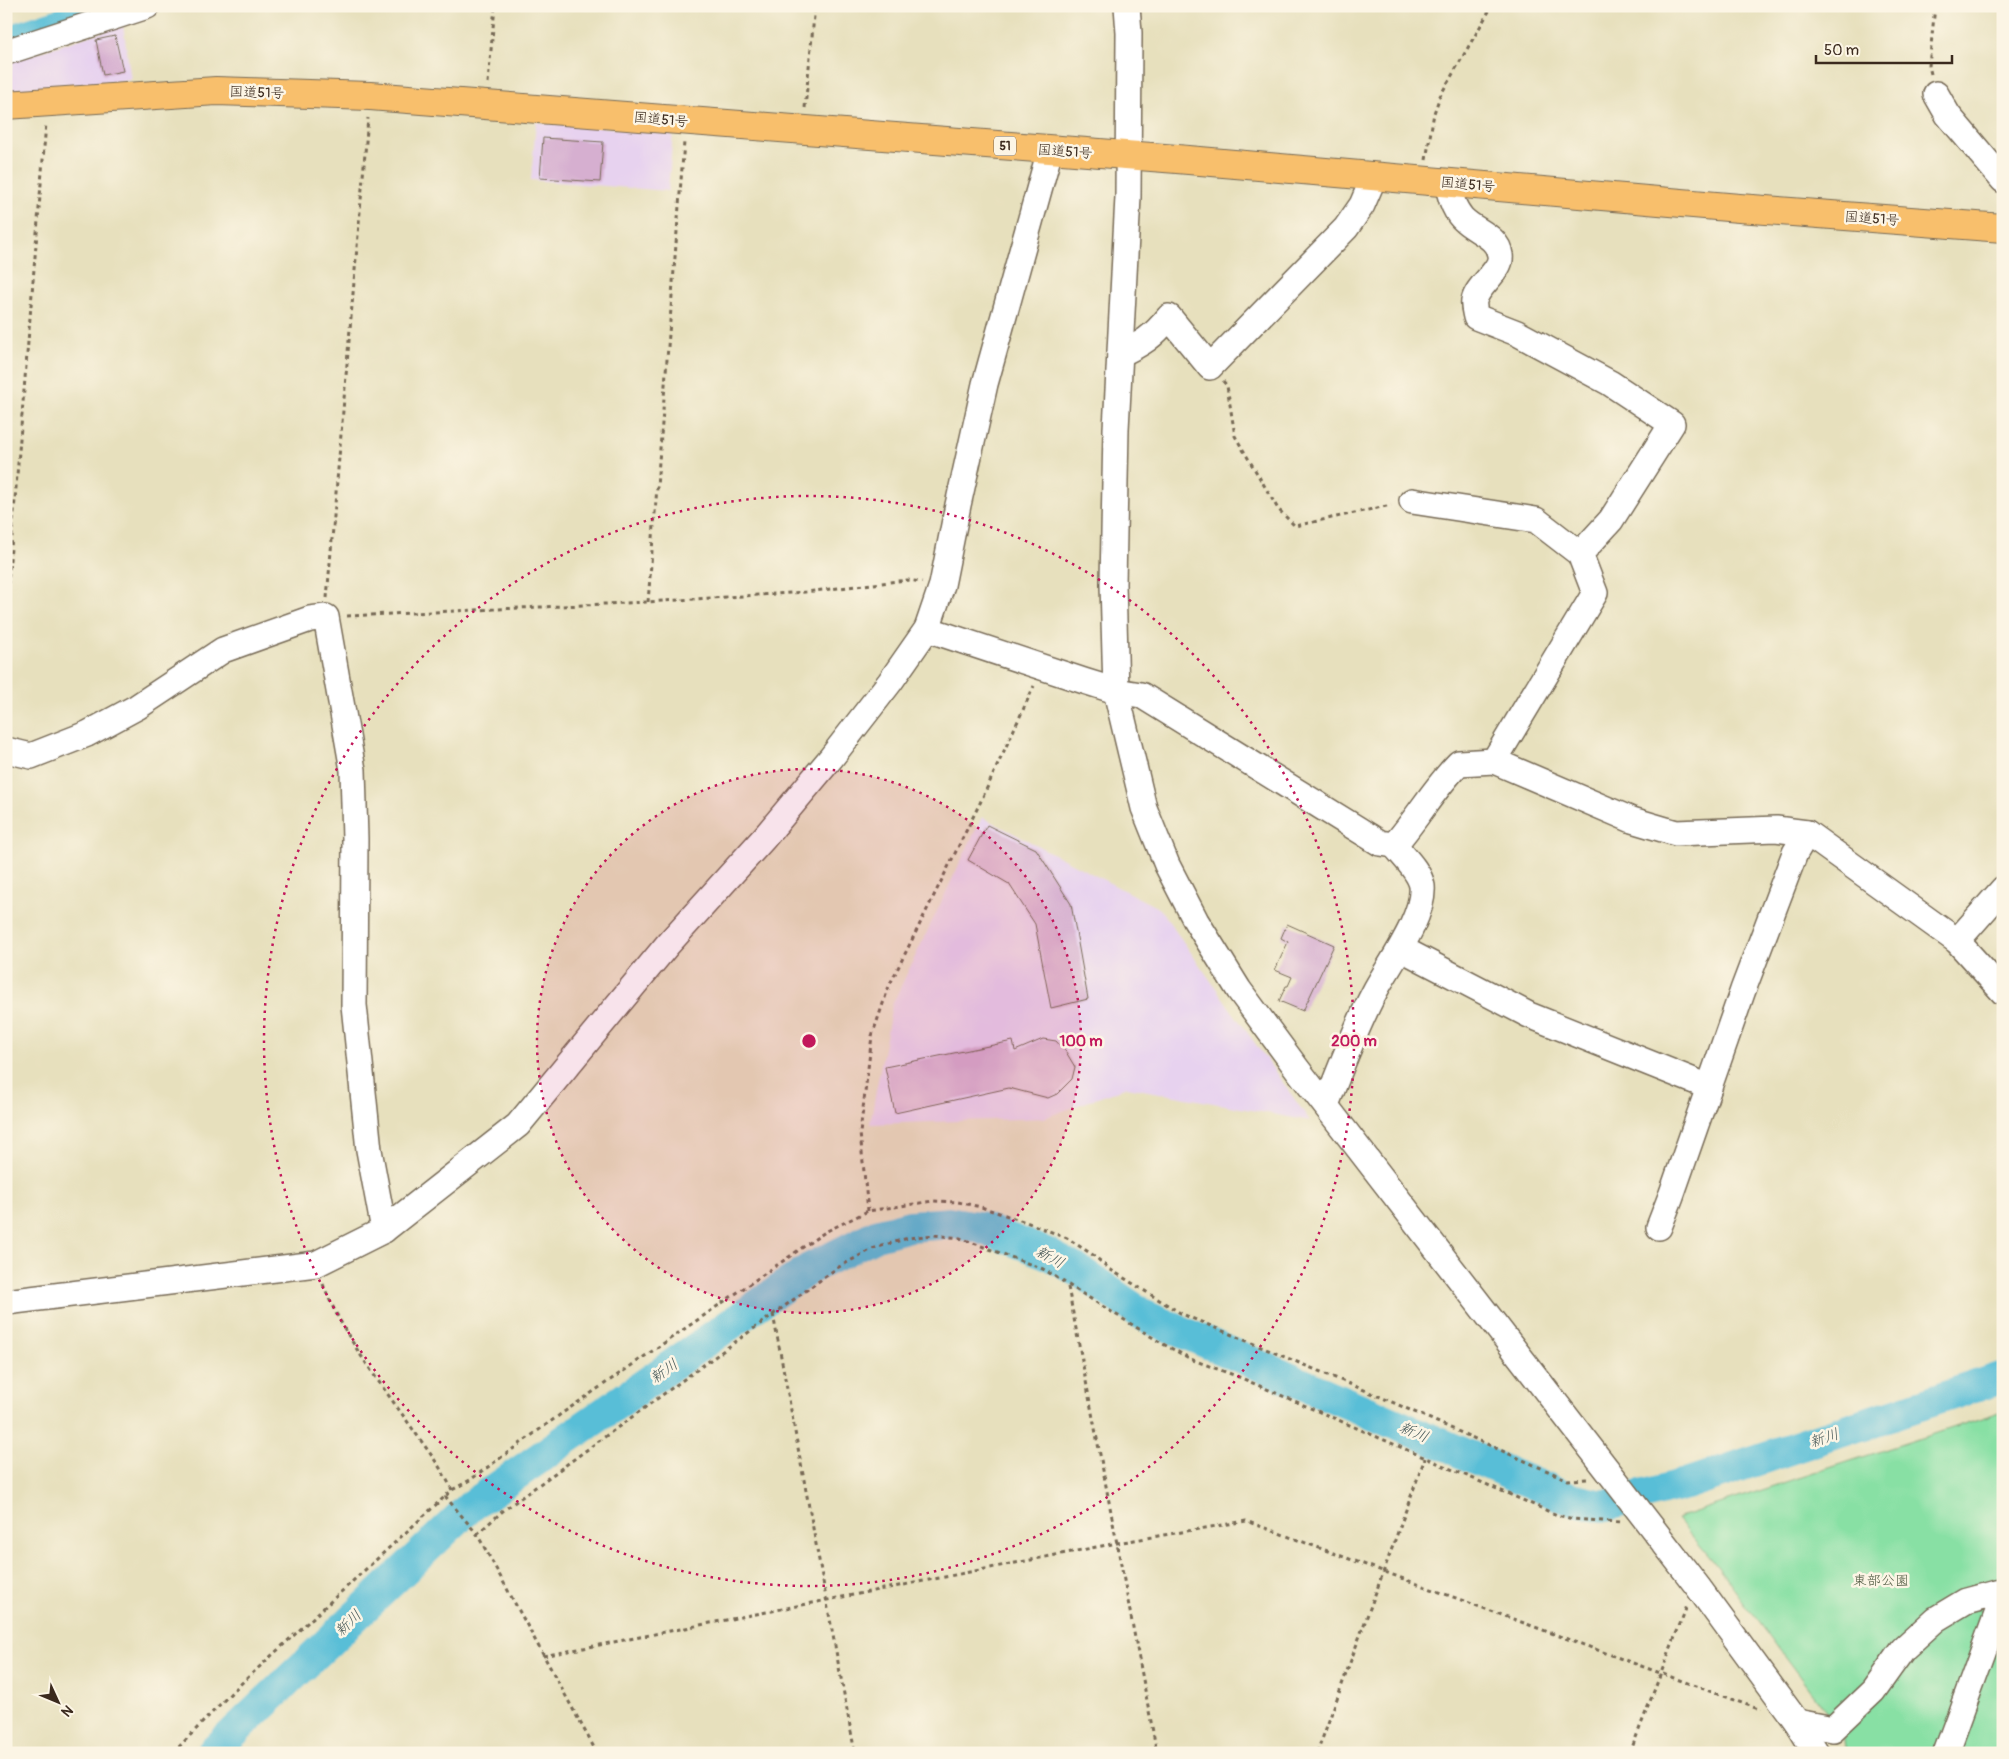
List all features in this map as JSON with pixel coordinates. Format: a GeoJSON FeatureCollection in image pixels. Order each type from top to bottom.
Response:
{"type":"FeatureCollection","features":[{"type":"Feature","properties":{"kind":"highway","name":"国道51号"},"geometry":{"type":"LineString","coordinates":[[6,105],[49,100],[216,91],[370,96],[486,103],[686,121],[1435,181],[1739,208],[2003,228]]}},
{"type":"Feature","properties":{"kind":"street"},"geometry":{"type":"LineString","coordinates":[[6,52],[147,6]]}},
{"type":"Feature","properties":{"kind":"street"},"geometry":{"type":"LineString","coordinates":[[1127,6],[1129,33],[1128,197],[1116,429],[1113,584],[1116,691],[1144,808],[1167,865],[1192,913],[1239,990],[1298,1070],[1698,1587],[1797,1722],[1816,1753]]}},
{"type":"Feature","properties":{"kind":"street"},"geometry":{"type":"LineString","coordinates":[[1936,94],[1948,115],[2003,180]]}},
{"type":"Feature","properties":{"kind":"street"},"geometry":{"type":"LineString","coordinates":[[6,1302],[316,1264],[384,1230],[518,1125],[668,944],[764,838],[831,758],[890,682],[927,629],[942,585],[985,384],[1050,150]]}},
{"type":"Feature","properties":{"kind":"street"},"geometry":{"type":"LineString","coordinates":[[1120,354],[1141,344],[1156,333],[1169,317],[1210,367],[1346,228],[1362,205],[1374,177]]}},
{"type":"Feature","properties":{"kind":"street"},"geometry":{"type":"LineString","coordinates":[[1435,181],[1462,218],[1498,245],[1501,257],[1495,271],[1481,286],[1473,302],[1476,317],[1517,333],[1610,383],[1672,424],[1611,520],[1580,554]]}},
{"type":"Feature","properties":{"kind":"street"},"geometry":{"type":"LineString","coordinates":[[1412,501],[1536,520],[1580,554],[1595,593],[1494,761]]}},
{"type":"Feature","properties":{"kind":"street"},"geometry":{"type":"LineString","coordinates":[[6,750],[32,756],[87,734],[137,707],[222,650],[310,619],[326,617],[353,770],[355,839],[354,1005],[369,1150],[384,1230]]}},
{"type":"Feature","properties":{"kind":"street"},"geometry":{"type":"LineString","coordinates":[[927,629],[1116,691],[1141,695],[1380,843],[1394,845],[1416,872],[1422,885],[1421,901],[1402,948],[1375,992],[1354,1035],[1326,1105]]}},
{"type":"Feature","properties":{"kind":"street"},"geometry":{"type":"LineString","coordinates":[[1394,845],[1412,824],[1442,780],[1459,763],[1494,761],[1632,820],[1676,833],[1776,829],[1807,833],[1958,941],[2003,992]]}},
{"type":"Feature","properties":{"kind":"street"},"geometry":{"type":"LineString","coordinates":[[1659,1227],[1743,990],[1795,853],[1807,833]]}},
{"type":"Feature","properties":{"kind":"street"},"geometry":{"type":"LineString","coordinates":[[1958,941],[2003,889]]}},
{"type":"Feature","properties":{"kind":"street"},"geometry":{"type":"LineString","coordinates":[[1402,948],[1529,1015],[1709,1087]]}},
{"type":"Feature","properties":{"kind":"street"},"geometry":{"type":"LineString","coordinates":[[1797,1722],[1833,1729],[1873,1691],[1903,1649],[1936,1619],[1966,1601],[2003,1591]]}},
{"type":"Feature","properties":{"kind":"street"},"geometry":{"type":"LineString","coordinates":[[1946,1753],[2003,1597]]}},
{"type":"Feature","properties":{"kind":"path"},"geometry":{"type":"LineString","coordinates":[[486,103],[495,6]]}},
{"type":"Feature","properties":{"kind":"path"},"geometry":{"type":"LineString","coordinates":[[802,129],[815,6]]}},
{"type":"Feature","properties":{"kind":"path"},"geometry":{"type":"LineString","coordinates":[[1435,181],[1434,113],[1440,96],[1492,6]]}},
{"type":"Feature","properties":{"kind":"path"},"geometry":{"type":"LineString","coordinates":[[1935,6],[1929,66],[1936,94]]}},
{"type":"Feature","properties":{"kind":"path"},"geometry":{"type":"LineString","coordinates":[[370,96],[326,617],[648,602],[805,592],[907,580],[942,585]]}},
{"type":"Feature","properties":{"kind":"path"},"geometry":{"type":"LineString","coordinates":[[6,609],[49,100]]}},
{"type":"Feature","properties":{"kind":"path"},"geometry":{"type":"LineString","coordinates":[[648,602],[686,121]]}},
{"type":"Feature","properties":{"kind":"path"},"geometry":{"type":"LineString","coordinates":[[1210,367],[1226,386],[1235,436],[1278,509],[1295,526],[1412,501]]}},
{"type":"Feature","properties":{"kind":"path"},"geometry":{"type":"LineString","coordinates":[[868,1211],[860,1133],[872,1036],[889,986],[980,803],[1043,667]]}},
{"type":"Feature","properties":{"kind":"path"},"geometry":{"type":"LineString","coordinates":[[173,1753],[232,1692],[452,1490],[470,1480],[569,1408],[825,1232],[868,1211],[933,1200],[958,1202],[981,1207],[1026,1222],[1067,1238],[1093,1255],[1111,1270],[1182,1314],[1367,1391],[1568,1480],[1612,1477]]}},
{"type":"Feature","properties":{"kind":"path"},"geometry":{"type":"LineString","coordinates":[[477,1534],[504,1510],[837,1268],[872,1249],[908,1238],[934,1234],[960,1238],[1043,1269],[1163,1344],[1193,1360],[1239,1377],[1557,1515],[1573,1519],[1622,1522],[1645,1518]]}},
{"type":"Feature","properties":{"kind":"path"},"geometry":{"type":"LineString","coordinates":[[316,1264],[332,1306],[371,1369],[438,1465],[452,1490]]}},
{"type":"Feature","properties":{"kind":"path"},"geometry":{"type":"LineString","coordinates":[[1068,1286],[1157,1753]]}},
{"type":"Feature","properties":{"kind":"path"},"geometry":{"type":"LineString","coordinates":[[773,1314],[855,1753]]}},
{"type":"Feature","properties":{"kind":"path"},"geometry":{"type":"LineString","coordinates":[[1317,1753],[1425,1458]]}},
{"type":"Feature","properties":{"kind":"path"},"geometry":{"type":"LineString","coordinates":[[445,1496],[477,1534],[597,1753]]}},
{"type":"Feature","properties":{"kind":"path"},"geometry":{"type":"LineString","coordinates":[[543,1656],[1117,1543],[1246,1521],[1383,1573],[1797,1722]]}},
{"type":"Feature","properties":{"kind":"path"},"geometry":{"type":"LineString","coordinates":[[1630,1753],[1686,1607],[1698,1587]]}},
{"type":"Feature","properties":{"kind":"shaded area"},"geometry":{"type":"Polygon","coordinates":[[[123,25],[131,80],[6,92],[6,63],[123,25]]]}},
{"type":"Feature","properties":{"kind":"shaded area"},"geometry":{"type":"Polygon","coordinates":[[[536,122],[673,133],[668,191],[531,180],[536,122]]]}},
{"type":"Feature","properties":{"kind":"shaded area"},"geometry":{"type":"Polygon","coordinates":[[[982,817],[1160,909],[1310,1121],[1127,1087],[1044,1118],[870,1124],[892,1005],[982,817]]]}},
{"type":"Feature","properties":{"kind":"green space","name":"東部公園"},"geometry":{"type":"Polygon","coordinates":[[[2003,1411],[2003,1753],[1846,1753],[1843,1735],[1714,1562],[1677,1518],[2003,1411]]]}},
{"type":"Feature","properties":{"kind":"building"},"geometry":{"type":"Polygon","coordinates":[[[115,36],[123,71],[103,75],[96,40],[115,36]]]}},
{"type":"Feature","properties":{"kind":"building"},"geometry":{"type":"Polygon","coordinates":[[[543,138],[603,142],[600,182],[540,178],[543,138]]]}},
{"type":"Feature","properties":{"kind":"building"},"geometry":{"type":"Polygon","coordinates":[[[987,825],[1036,849],[1071,904],[1088,999],[1051,1008],[1035,924],[1009,884],[968,860],[987,825]]]}},
{"type":"Feature","properties":{"kind":"building"},"geometry":{"type":"Polygon","coordinates":[[[1287,924],[1334,945],[1303,1011],[1279,1001],[1292,977],[1275,970],[1288,942],[1281,938],[1287,924]]]}},
{"type":"Feature","properties":{"kind":"building"},"geometry":{"type":"Polygon","coordinates":[[[1043,1039],[1056,1041],[1066,1052],[1075,1067],[1072,1079],[1057,1094],[1048,1098],[1009,1088],[895,1113],[885,1067],[1013,1041],[1015,1051],[1043,1039]]]}},
{"type":"Feature","properties":{"kind":"waterway"},"geometry":{"type":"LineString","coordinates":[[6,35],[95,6]]}},
{"type":"Feature","properties":{"kind":"waterway","name":"新川"},"geometry":{"type":"LineString","coordinates":[[212,1753],[471,1506],[809,1269],[876,1235],[910,1226],[953,1223],[978,1227],[1046,1253],[1084,1274],[1145,1316],[1569,1499],[1603,1506],[1686,1484],[2003,1377]]}}]}
